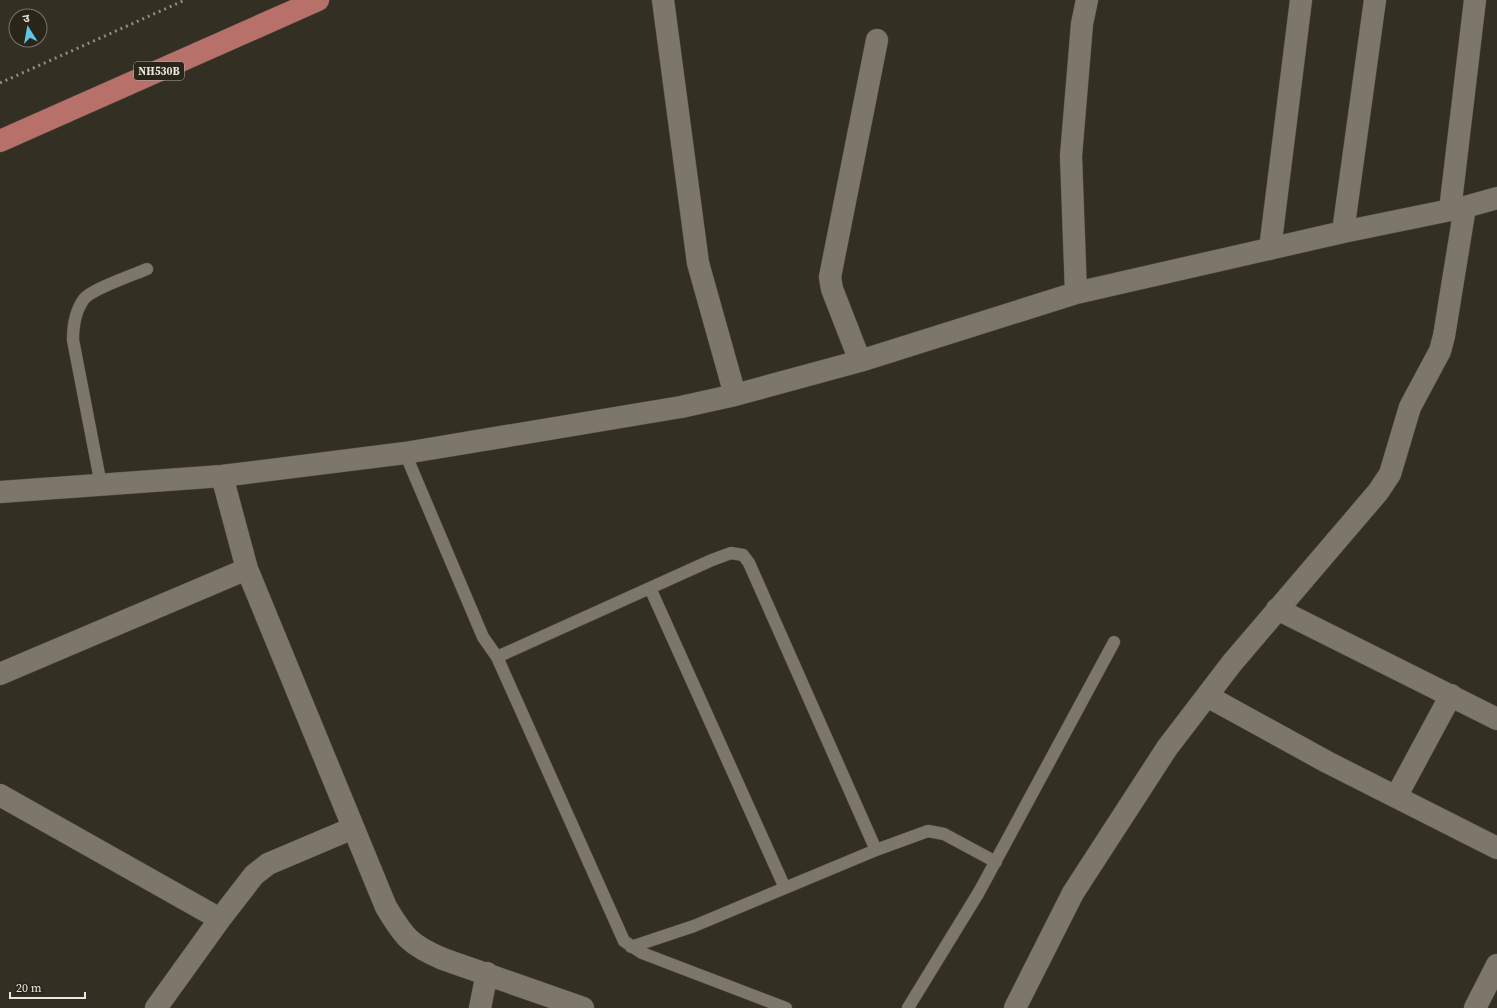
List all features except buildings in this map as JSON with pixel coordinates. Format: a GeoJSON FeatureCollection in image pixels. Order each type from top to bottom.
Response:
{"type":"FeatureCollection","features":[{"type":"Feature","properties":{"kind":"highway","name":"NH530B"},"geometry":{"type":"LineString","coordinates":[[0,141],[318,0]]}},
{"type":"Feature","properties":{"kind":"street"},"geometry":{"type":"LineString","coordinates":[[663,0],[698,263],[736,395]]}},
{"type":"Feature","properties":{"kind":"street"},"geometry":{"type":"LineString","coordinates":[[1076,293],[1071,156],[1082,24],[1087,0]]}},
{"type":"Feature","properties":{"kind":"street"},"geometry":{"type":"LineString","coordinates":[[1270,249],[1301,0]]}},
{"type":"Feature","properties":{"kind":"street"},"geometry":{"type":"LineString","coordinates":[[1343,232],[1375,0]]}},
{"type":"Feature","properties":{"kind":"street"},"geometry":{"type":"LineString","coordinates":[[1015,1008],[1073,893],[1167,748],[1232,663],[1378,492],[1390,474],[1410,407],[1440,351],[1444,336],[1458,209],[1475,0]]}},
{"type":"Feature","properties":{"kind":"street"},"geometry":{"type":"LineString","coordinates":[[860,361],[832,289],[830,277],[878,40]]}},
{"type":"Feature","properties":{"kind":"street"},"geometry":{"type":"LineString","coordinates":[[0,492],[222,476],[405,453],[681,407],[736,395],[860,361],[1076,293],[1343,232],[1458,209],[1497,198]]}},
{"type":"Feature","properties":{"kind":"street"},"geometry":{"type":"LineString","coordinates":[[222,476],[247,569],[386,907],[409,941],[421,949],[443,959],[583,1008]]}},
{"type":"Feature","properties":{"kind":"street"},"geometry":{"type":"LineString","coordinates":[[0,674],[247,569]]}},
{"type":"Feature","properties":{"kind":"street"},"geometry":{"type":"LineString","coordinates":[[1277,609],[1497,719]]}},
{"type":"Feature","properties":{"kind":"street"},"geometry":{"type":"LineString","coordinates":[[1396,797],[1451,695]]}},
{"type":"Feature","properties":{"kind":"street"},"geometry":{"type":"LineString","coordinates":[[1207,696],[1327,762],[1497,848]]}},
{"type":"Feature","properties":{"kind":"street"},"geometry":{"type":"LineString","coordinates":[[0,795],[220,919]]}},
{"type":"Feature","properties":{"kind":"street"},"geometry":{"type":"LineString","coordinates":[[156,1008],[220,919],[254,875],[263,868],[353,828]]}},
{"type":"Feature","properties":{"kind":"street"},"geometry":{"type":"LineString","coordinates":[[1475,1008],[1497,965]]}},
{"type":"Feature","properties":{"kind":"street"},"geometry":{"type":"LineString","coordinates":[[480,1008],[486,974]]}},
{"type":"Feature","properties":{"kind":"lane"},"geometry":{"type":"LineString","coordinates":[[101,485],[73,340],[73,327],[77,312],[85,298],[147,270]]}},
{"type":"Feature","properties":{"kind":"lane"},"geometry":{"type":"LineString","coordinates":[[405,453],[483,637],[497,657],[624,941],[642,953],[786,1008]]}},
{"type":"Feature","properties":{"kind":"lane"},"geometry":{"type":"LineString","coordinates":[[497,657],[712,560],[731,553],[744,555],[749,563],[876,850]]}},
{"type":"Feature","properties":{"kind":"lane"},"geometry":{"type":"LineString","coordinates":[[650,588],[785,888]]}},
{"type":"Feature","properties":{"kind":"lane"},"geometry":{"type":"LineString","coordinates":[[908,1008],[996,862],[1114,642]]}},
{"type":"Feature","properties":{"kind":"lane"},"geometry":{"type":"LineString","coordinates":[[631,947],[694,926],[876,850],[928,831],[944,834],[996,862]]}},
{"type":"Feature","properties":{"kind":"railway"},"geometry":{"type":"LineString","coordinates":[[0,83],[185,0]]}}]}
